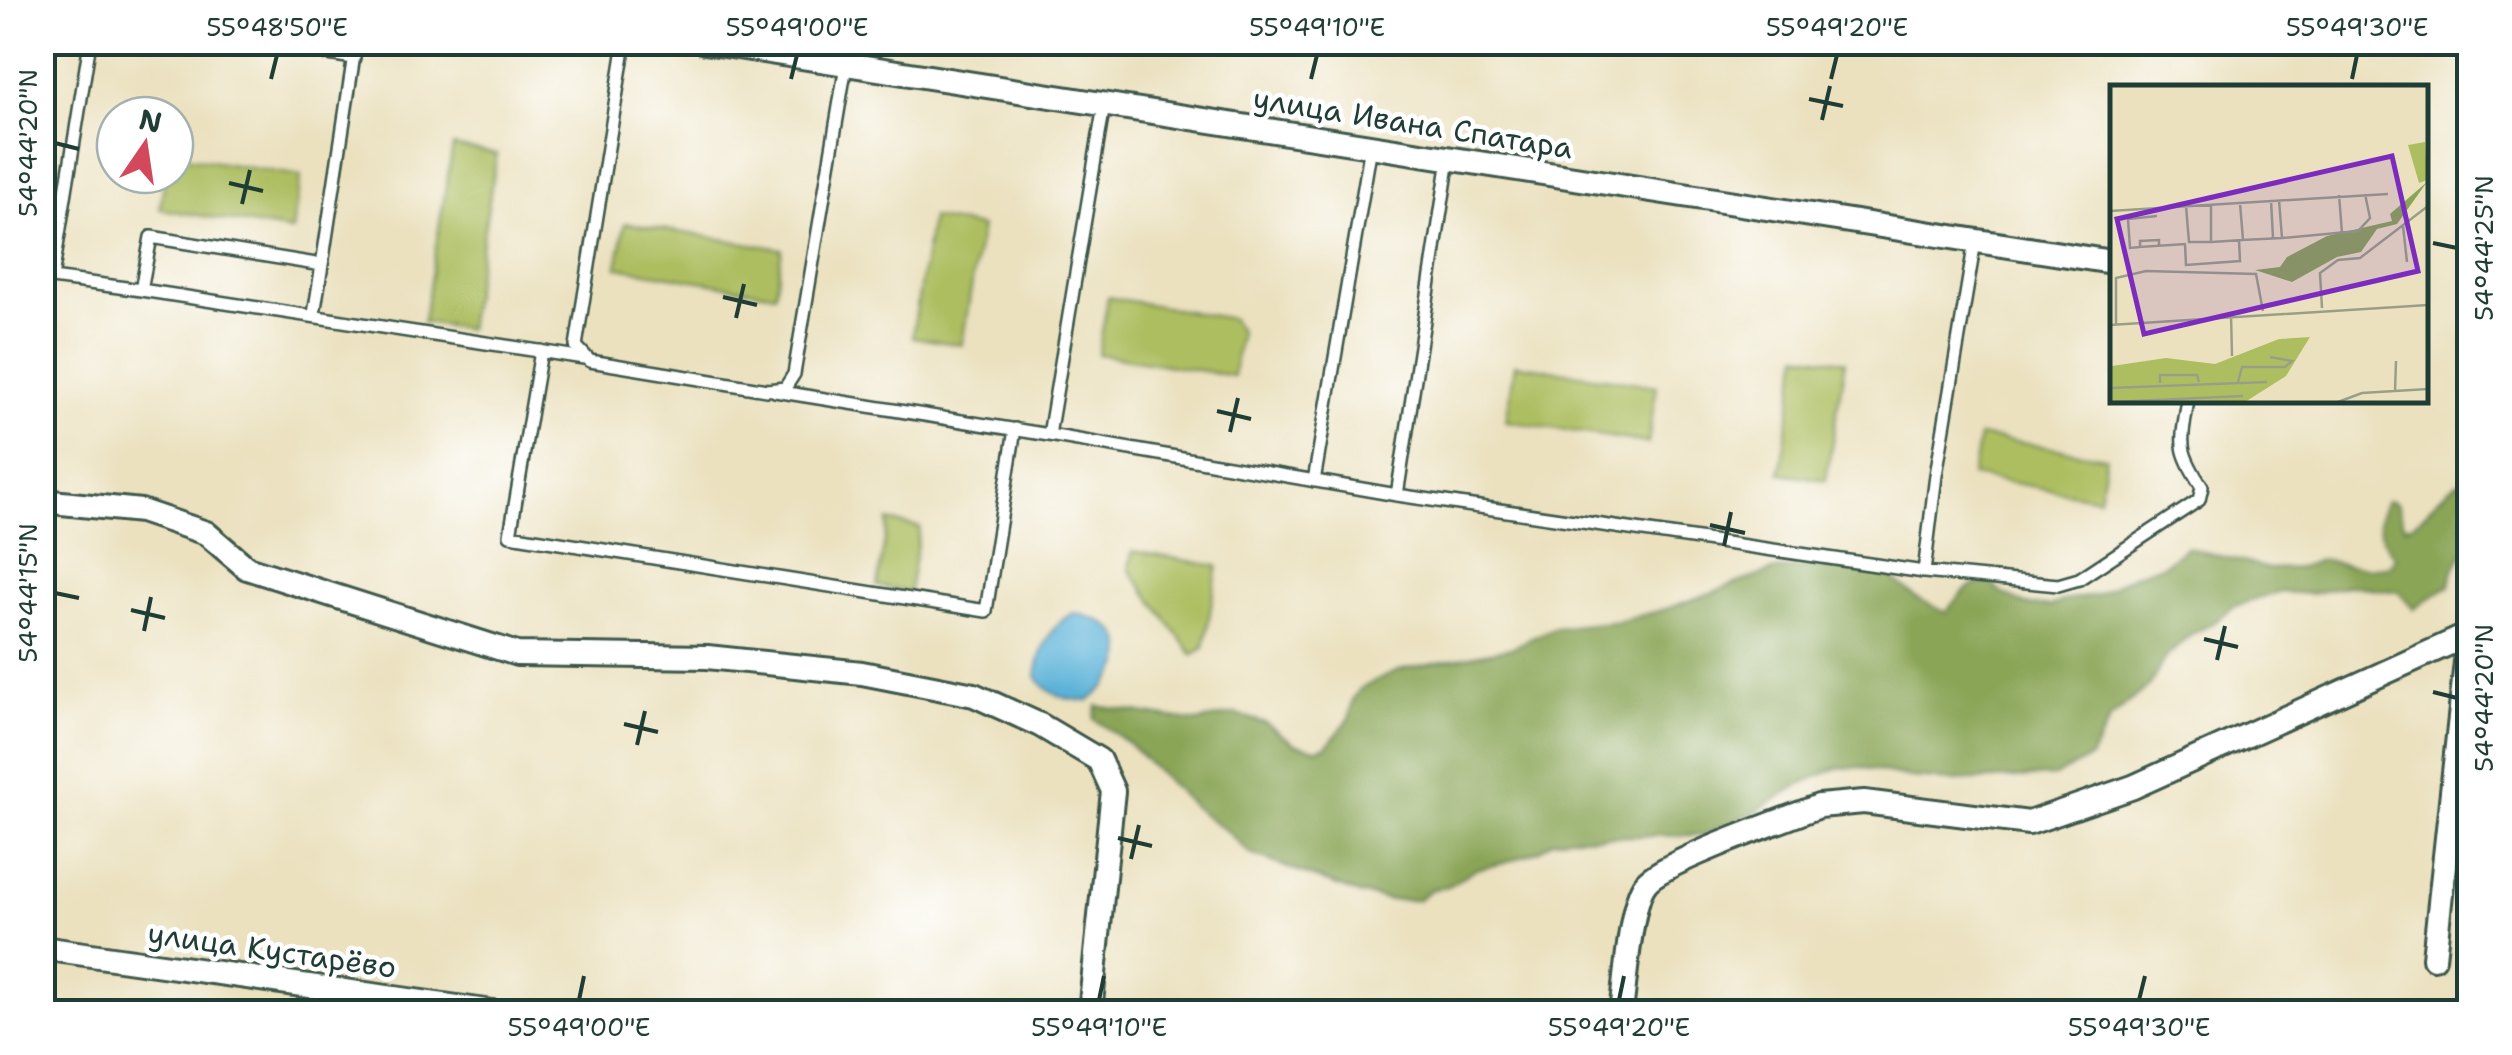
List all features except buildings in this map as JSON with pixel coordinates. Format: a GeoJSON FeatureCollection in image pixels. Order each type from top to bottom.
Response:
{"type":"FeatureCollection","features":[{"type":"Feature","properties":{"kind":"street","name":"улица Ивана Спатара"},"geometry":{"type":"LineString","coordinates":[[705,42],[2110,262]]}},
{"type":"Feature","properties":{"kind":"street"},"geometry":{"type":"LineString","coordinates":[[42,500],[142,511],[206,532],[247,568],[517,654],[707,656],[862,674],[974,695],[1040,725],[1099,760],[1113,790],[1090,1012]]}},
{"type":"Feature","properties":{"kind":"street"},"geometry":{"type":"LineString","coordinates":[[1622,1012],[1636,912],[1644,885],[1656,874],[1701,853],[1820,806],[1838,803],[1864,802],[2030,823],[2133,787],[2470,634],[2434,958]]}},
{"type":"Feature","properties":{"kind":"street","name":"улица Кустарёво"},"geometry":{"type":"LineString","coordinates":[[42,948],[494,1012]]}},
{"type":"Feature","properties":{"kind":"lane"},"geometry":{"type":"LineString","coordinates":[[90,42],[52,278],[314,314],[1397,495],[1924,572],[2066,584],[2199,500],[2202,492],[2182,453],[2188,402]]}},
{"type":"Feature","properties":{"kind":"lane"},"geometry":{"type":"LineString","coordinates":[[250,42],[354,58]]}},
{"type":"Feature","properties":{"kind":"lane"},"geometry":{"type":"LineString","coordinates":[[314,314],[356,42]]}},
{"type":"Feature","properties":{"kind":"lane"},"geometry":{"type":"LineString","coordinates":[[584,358],[578,352],[575,338],[625,42]]}},
{"type":"Feature","properties":{"kind":"lane"},"geometry":{"type":"LineString","coordinates":[[776,391],[790,382],[794,374],[846,65]]}},
{"type":"Feature","properties":{"kind":"lane"},"geometry":{"type":"LineString","coordinates":[[1049,435],[1104,105]]}},
{"type":"Feature","properties":{"kind":"lane"},"geometry":{"type":"LineString","coordinates":[[1314,482],[1370,146]]}},
{"type":"Feature","properties":{"kind":"lane"},"geometry":{"type":"LineString","coordinates":[[1397,495],[1449,160]]}},
{"type":"Feature","properties":{"kind":"lane"},"geometry":{"type":"LineString","coordinates":[[141,290],[151,237],[322,265]]}},
{"type":"Feature","properties":{"kind":"lane"},"geometry":{"type":"LineString","coordinates":[[1924,572],[1975,241]]}},
{"type":"Feature","properties":{"kind":"lane"},"geometry":{"type":"LineString","coordinates":[[541,351],[510,534],[986,611],[1015,429]]}},
{"type":"Feature","properties":{"kind":"green space"},"geometry":{"type":"Polygon","coordinates":[[[453,146],[497,154],[467,329],[423,322],[453,146]]]}},
{"type":"Feature","properties":{"kind":"green space"},"geometry":{"type":"Polygon","coordinates":[[[195,158],[301,176],[292,231],[160,209],[162,195],[195,195],[195,158]]]}},
{"type":"Feature","properties":{"kind":"green space"},"geometry":{"type":"Polygon","coordinates":[[[931,218],[981,227],[962,345],[912,337],[931,218]]]}},
{"type":"Feature","properties":{"kind":"green space"},"geometry":{"type":"Polygon","coordinates":[[[625,223],[782,249],[775,294],[617,267],[625,223]]]}},
{"type":"Feature","properties":{"kind":"green space"},"geometry":{"type":"Polygon","coordinates":[[[1108,297],[1232,319],[1240,331],[1233,376],[1098,354],[1108,297]]]}},
{"type":"Feature","properties":{"kind":"green space"},"geometry":{"type":"Polygon","coordinates":[[[1799,354],[1845,361],[1826,480],[1780,473],[1799,354]]]}},
{"type":"Feature","properties":{"kind":"green space"},"geometry":{"type":"Polygon","coordinates":[[[1515,364],[1657,386],[1648,443],[1506,421],[1515,364]]]}},
{"type":"Feature","properties":{"kind":"green space"},"geometry":{"type":"Polygon","coordinates":[[[1979,436],[2106,457],[2099,498],[1972,476],[1979,436]]]}},
{"type":"Feature","properties":{"kind":"green space"},"geometry":{"type":"Polygon","coordinates":[[[2469,479],[2469,542],[2452,573],[2450,585],[2414,609],[2399,592],[2349,585],[2311,594],[2281,592],[2234,606],[2190,635],[2164,659],[2150,685],[2111,718],[2090,758],[2055,776],[1952,781],[1911,778],[1859,767],[1837,768],[1704,835],[1569,837],[1551,841],[1540,850],[1505,863],[1475,869],[1417,900],[1359,894],[1250,854],[1196,809],[1127,742],[1094,719],[1097,706],[1197,722],[1235,714],[1265,723],[1295,744],[1317,749],[1327,746],[1349,719],[1353,699],[1360,689],[1398,670],[1511,648],[1553,628],[1620,621],[1772,571],[1813,566],[1862,569],[1890,576],[1916,598],[1946,612],[1965,591],[1990,582],[2000,592],[2026,605],[2051,607],[2097,595],[2133,575],[2163,565],[2186,547],[2269,569],[2297,568],[2320,560],[2366,568],[2389,566],[2395,558],[2379,525],[2386,502],[2397,505],[2405,527],[2422,516],[2449,488],[2469,479]]]}},
{"type":"Feature","properties":{"kind":"green space"},"geometry":{"type":"Polygon","coordinates":[[[888,521],[920,527],[909,592],[877,586],[888,521]]]}},
{"type":"Feature","properties":{"kind":"green space"},"geometry":{"type":"Polygon","coordinates":[[[1132,551],[1218,566],[1204,648],[1193,655],[1129,569],[1132,551]]]}},
{"type":"Feature","properties":{"kind":"water"},"geometry":{"type":"Polygon","coordinates":[[[1074,613],[1110,627],[1123,648],[1115,674],[1089,701],[1058,696],[1036,675],[1048,638],[1058,624],[1074,613]]]}}]}
